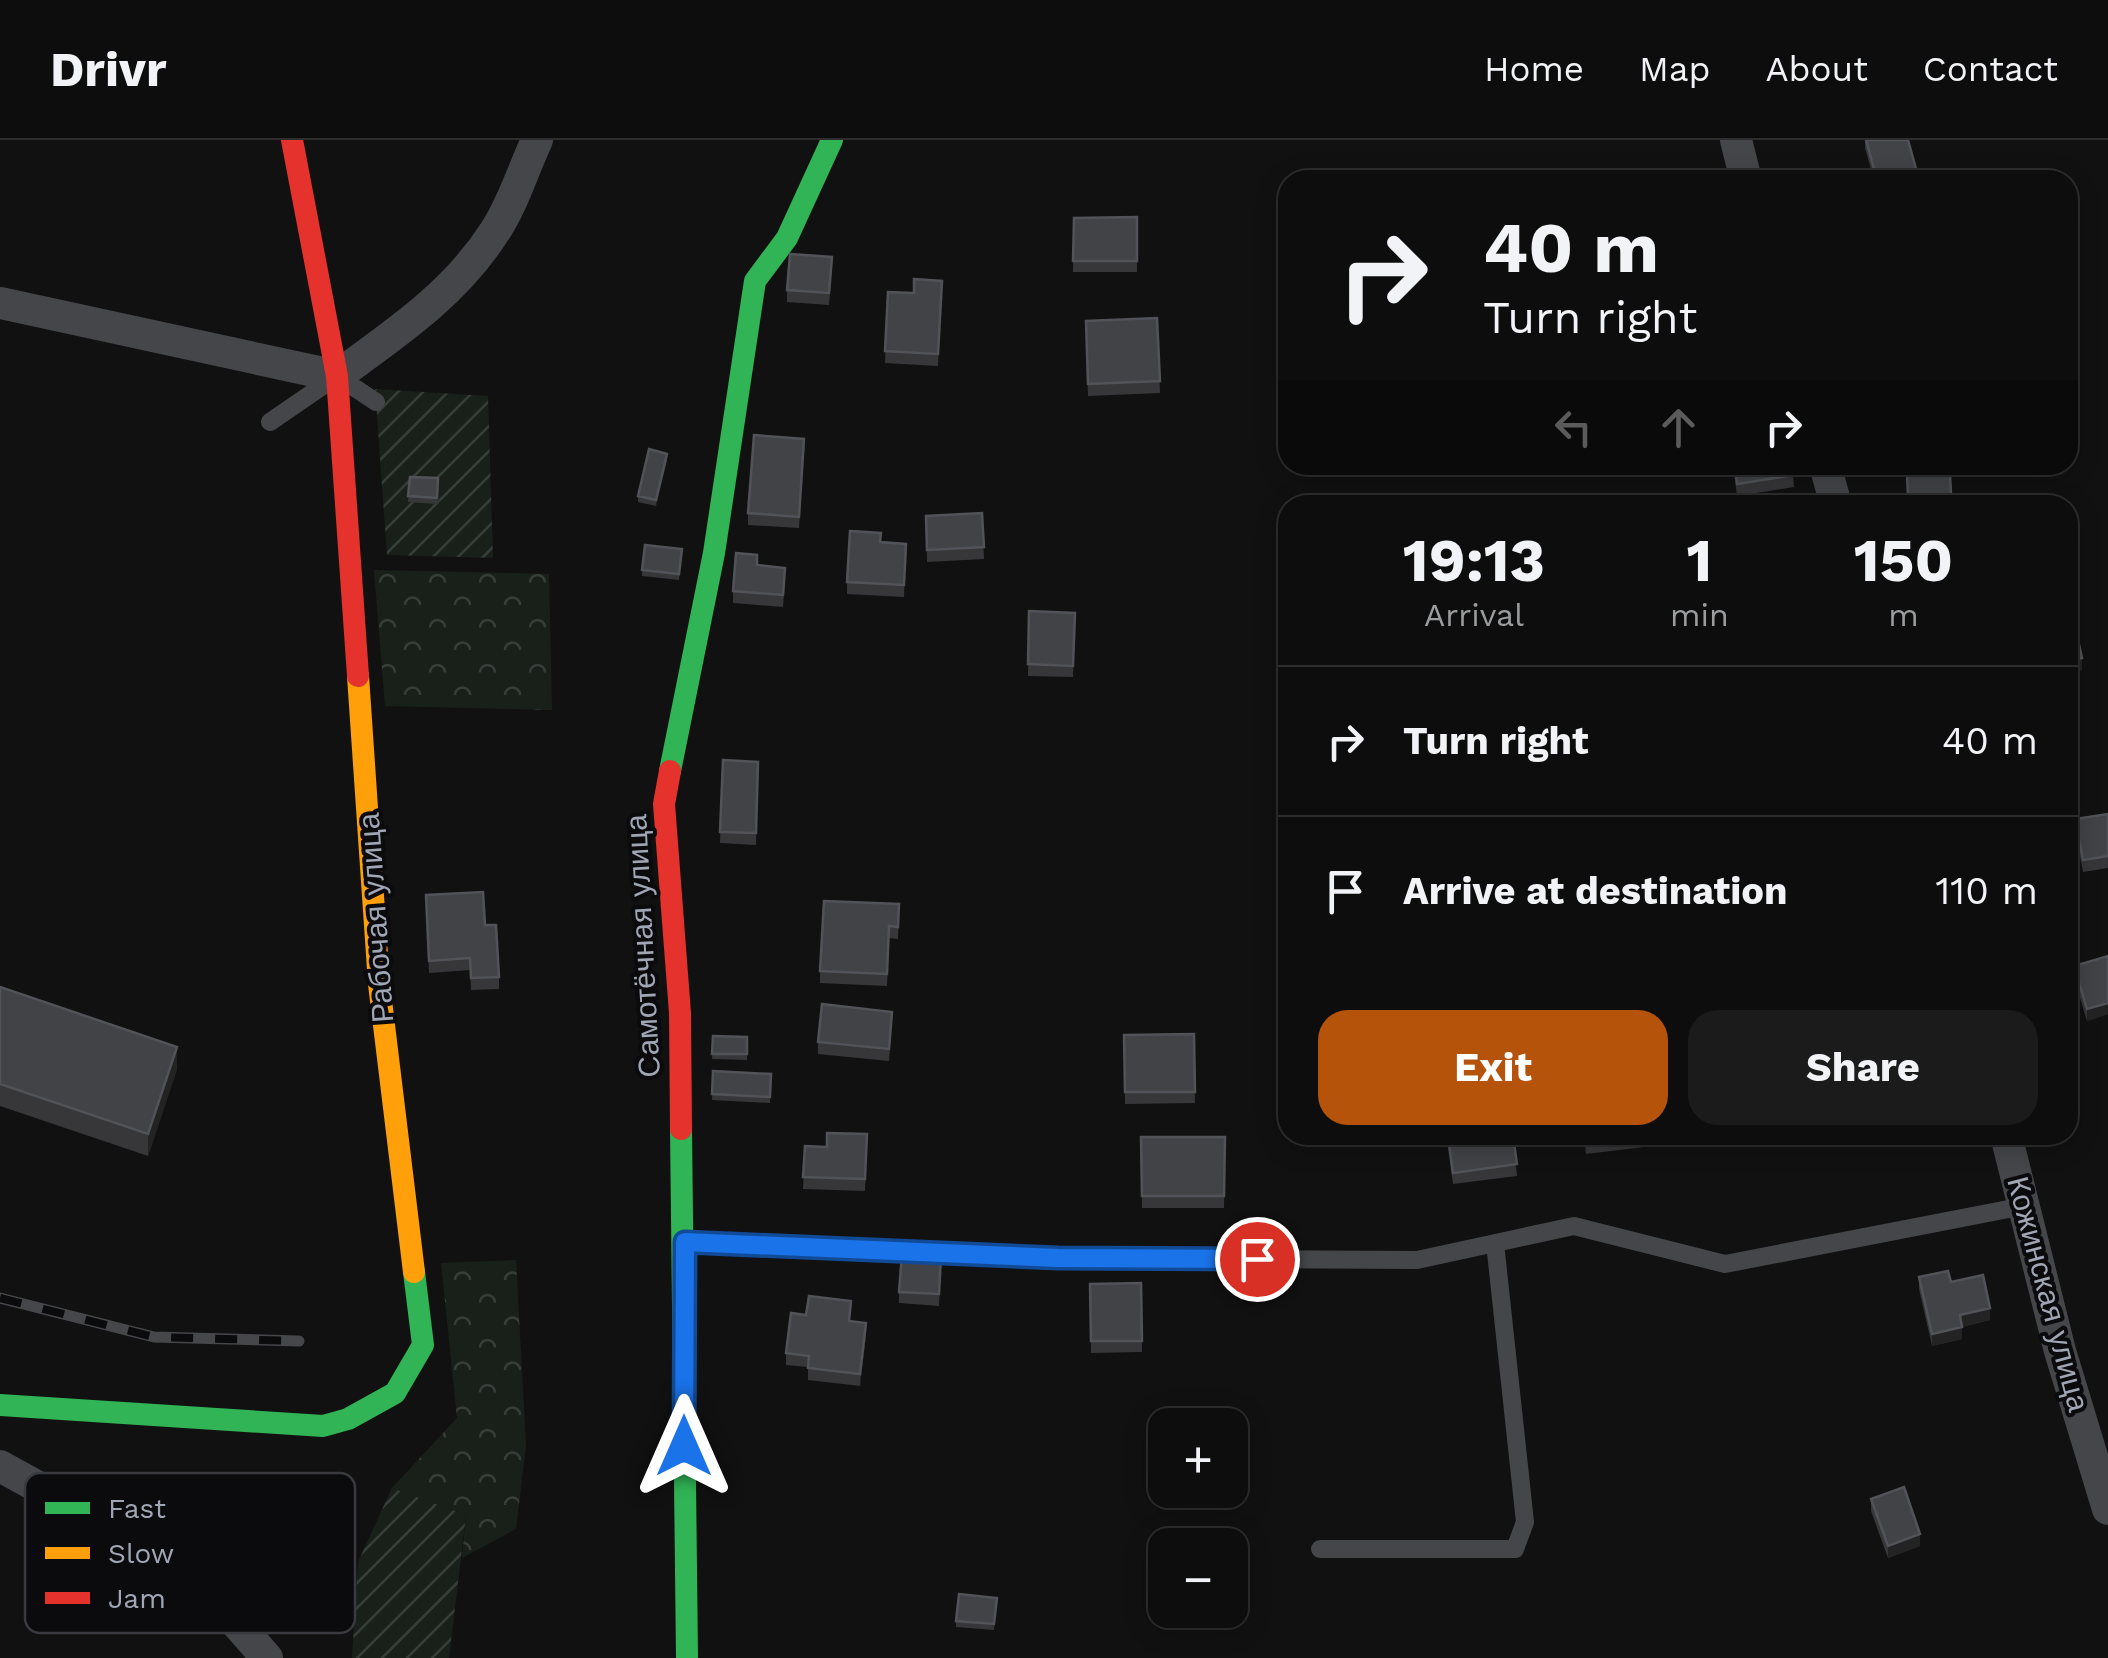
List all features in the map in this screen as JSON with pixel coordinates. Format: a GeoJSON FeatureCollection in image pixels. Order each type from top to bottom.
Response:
{"type":"FeatureCollection","features":[{"type":"Feature","properties":{"kind":"street","name":"Рабочая улица"},"geometry":{"type":"LineString","coordinates":[[0,1405],[324,1426],[348,1420],[396,1393],[424,1345],[379,984],[337,376],[292,140]]}},
{"type":"Feature","properties":{"kind":"street"},"geometry":{"type":"LineString","coordinates":[[0,303],[337,376],[429,309],[464,274],[497,228],[537,140]]}},
{"type":"Feature","properties":{"kind":"street","name":"Самотёчная улица"},"geometry":{"type":"LineString","coordinates":[[687,1658],[680,1013],[664,804],[714,554],[755,280],[787,238],[832,140]]}},
{"type":"Feature","properties":{"kind":"street"},"geometry":{"type":"LineString","coordinates":[[1736,140],[1744,170]]}},
{"type":"Feature","properties":{"kind":"street","name":"Кожинская улица"},"geometry":{"type":"LineString","coordinates":[[2009,1145],[2060,1351],[2108,1509]]}},
{"type":"Feature","properties":{"kind":"street"},"geometry":{"type":"LineString","coordinates":[[0,1466],[25,1480]]}},
{"type":"Feature","properties":{"kind":"street"},"geometry":{"type":"LineString","coordinates":[[245,1633],[267,1658]]}},
{"type":"Feature","properties":{"kind":"lane"},"geometry":{"type":"LineString","coordinates":[[270,422],[337,376],[376,402]]}},
{"type":"Feature","properties":{"kind":"lane"},"geometry":{"type":"LineString","coordinates":[[685,1242],[1058,1258],[1417,1260],[1574,1226],[1725,1264],[2024,1206]]}},
{"type":"Feature","properties":{"kind":"lane"},"geometry":{"type":"LineString","coordinates":[[1320,1549],[1514,1549],[1525,1522],[1495,1243]]}},
{"type":"Feature","properties":{"kind":"green space"},"geometry":{"type":"Polygon","coordinates":[[[375,389],[488,396],[493,558],[387,555],[375,389]]]}},
{"type":"Feature","properties":{"kind":"green space"},"geometry":{"type":"Polygon","coordinates":[[[374,570],[549,574],[552,710],[385,706],[374,570]]]}},
{"type":"Feature","properties":{"kind":"green space"},"geometry":{"type":"Polygon","coordinates":[[[516,1260],[526,1445],[516,1529],[462,1558],[466,1515],[392,1488],[457,1418],[441,1263],[516,1260]]]}},
{"type":"Feature","properties":{"kind":"green space"},"geometry":{"type":"Polygon","coordinates":[[[392,1488],[466,1515],[449,1658],[352,1658],[358,1562],[392,1488]]]}},
{"type":"Feature","properties":{"kind":"building"},"geometry":{"type":"Polygon","coordinates":[[[1866,140],[1908,140],[1916,169],[1874,170],[1866,140]]]}},
{"type":"Feature","properties":{"kind":"building"},"geometry":{"type":"Polygon","coordinates":[[[1137,217],[1137,261],[1073,261],[1074,218],[1137,217]]]}},
{"type":"Feature","properties":{"kind":"building"},"geometry":{"type":"Polygon","coordinates":[[[790,254],[832,257],[829,293],[787,290],[790,254]]]}},
{"type":"Feature","properties":{"kind":"building"},"geometry":{"type":"Polygon","coordinates":[[[914,279],[942,281],[938,354],[885,351],[888,292],[914,293],[914,279]]]}},
{"type":"Feature","properties":{"kind":"building"},"geometry":{"type":"Polygon","coordinates":[[[1157,318],[1160,381],[1088,384],[1086,321],[1157,318]]]}},
{"type":"Feature","properties":{"kind":"building"},"geometry":{"type":"Polygon","coordinates":[[[754,435],[804,439],[799,517],[748,513],[754,435]]]}},
{"type":"Feature","properties":{"kind":"building"},"geometry":{"type":"Polygon","coordinates":[[[649,449],[667,454],[656,500],[638,496],[649,449]]]}},
{"type":"Feature","properties":{"kind":"building"},"geometry":{"type":"Polygon","coordinates":[[[1736,475],[1794,475],[1737,484],[1736,475]]]}},
{"type":"Feature","properties":{"kind":"building"},"geometry":{"type":"Polygon","coordinates":[[[1950,475],[1951,494],[1908,495],[1907,476],[1950,475]]]}},
{"type":"Feature","properties":{"kind":"building"},"geometry":{"type":"Polygon","coordinates":[[[410,477],[438,478],[437,498],[408,496],[410,477]]]}},
{"type":"Feature","properties":{"kind":"building"},"geometry":{"type":"Polygon","coordinates":[[[982,513],[984,547],[927,550],[926,516],[982,513]]]}},
{"type":"Feature","properties":{"kind":"building"},"geometry":{"type":"Polygon","coordinates":[[[850,531],[881,533],[880,542],[906,544],[904,585],[847,582],[850,531]]]}},
{"type":"Feature","properties":{"kind":"building"},"geometry":{"type":"Polygon","coordinates":[[[645,545],[682,549],[679,574],[642,570],[645,545]]]}},
{"type":"Feature","properties":{"kind":"building"},"geometry":{"type":"Polygon","coordinates":[[[736,553],[757,555],[757,565],[785,568],[783,595],[733,591],[736,553]]]}},
{"type":"Feature","properties":{"kind":"building"},"geometry":{"type":"Polygon","coordinates":[[[1029,611],[1075,613],[1073,666],[1028,664],[1029,611]]]}},
{"type":"Feature","properties":{"kind":"building"},"geometry":{"type":"Polygon","coordinates":[[[723,760],[758,762],[756,833],[720,832],[723,760]]]}},
{"type":"Feature","properties":{"kind":"building"},"geometry":{"type":"Polygon","coordinates":[[[2108,814],[2108,856],[2083,860],[2078,819],[2108,814]]]}},
{"type":"Feature","properties":{"kind":"building"},"geometry":{"type":"Polygon","coordinates":[[[483,892],[485,925],[496,925],[499,977],[471,978],[470,958],[429,961],[426,895],[483,892]]]}},
{"type":"Feature","properties":{"kind":"building"},"geometry":{"type":"Polygon","coordinates":[[[824,901],[899,904],[898,927],[889,926],[887,974],[820,971],[824,901]]]}},
{"type":"Feature","properties":{"kind":"building"},"geometry":{"type":"Polygon","coordinates":[[[2108,956],[2108,1003],[2087,1009],[2078,965],[2108,956]]]}},
{"type":"Feature","properties":{"kind":"building"},"geometry":{"type":"Polygon","coordinates":[[[0,987],[177,1047],[148,1134],[0,1084],[0,987]]]}},
{"type":"Feature","properties":{"kind":"building"},"geometry":{"type":"Polygon","coordinates":[[[822,1004],[892,1012],[889,1049],[818,1042],[822,1004]]]}},
{"type":"Feature","properties":{"kind":"building"},"geometry":{"type":"Polygon","coordinates":[[[1194,1034],[1195,1092],[1125,1092],[1124,1035],[1194,1034]]]}},
{"type":"Feature","properties":{"kind":"building"},"geometry":{"type":"Polygon","coordinates":[[[713,1036],[747,1037],[747,1054],[712,1054],[713,1036]]]}},
{"type":"Feature","properties":{"kind":"building"},"geometry":{"type":"Polygon","coordinates":[[[713,1071],[771,1074],[770,1097],[712,1094],[713,1071]]]}},
{"type":"Feature","properties":{"kind":"building"},"geometry":{"type":"Polygon","coordinates":[[[827,1133],[867,1134],[865,1179],[803,1177],[805,1146],[827,1147],[827,1133]]]}},
{"type":"Feature","properties":{"kind":"building"},"geometry":{"type":"Polygon","coordinates":[[[1141,1137],[1225,1137],[1224,1196],[1142,1196],[1141,1137]]]}},
{"type":"Feature","properties":{"kind":"building"},"geometry":{"type":"Polygon","coordinates":[[[1449,1145],[1514,1145],[1517,1164],[1453,1173],[1449,1145]]]}},
{"type":"Feature","properties":{"kind":"building"},"geometry":{"type":"Polygon","coordinates":[[[902,1254],[941,1256],[939,1294],[899,1292],[902,1254]]]}},
{"type":"Feature","properties":{"kind":"building"},"geometry":{"type":"Polygon","coordinates":[[[1948,1271],[1951,1282],[1983,1275],[1990,1308],[1960,1315],[1962,1327],[1932,1334],[1919,1277],[1948,1271]]]}},
{"type":"Feature","properties":{"kind":"building"},"geometry":{"type":"Polygon","coordinates":[[[1141,1283],[1142,1341],[1091,1341],[1090,1284],[1141,1283]]]}},
{"type":"Feature","properties":{"kind":"building"},"geometry":{"type":"Polygon","coordinates":[[[809,1296],[851,1301],[849,1321],[866,1323],[860,1374],[808,1368],[809,1356],[786,1353],[791,1313],[806,1315],[809,1296]]]}},
{"type":"Feature","properties":{"kind":"building"},"geometry":{"type":"Polygon","coordinates":[[[1904,1487],[1920,1534],[1888,1546],[1871,1499],[1904,1487]]]}},
{"type":"Feature","properties":{"kind":"building"},"geometry":{"type":"Polygon","coordinates":[[[959,1594],[997,1598],[994,1624],[956,1621],[959,1594]]]}},
{"type":"Feature","properties":{"kind":"railway"},"geometry":{"type":"LineString","coordinates":[[0,1298],[154,1337],[299,1341]]}},
{"type":"Feature","properties":{"kind":"traffic: fast"},"geometry":{"type":"LineString","coordinates":[[670,771],[714,553],[755,281],[787,238],[832,140]]}},
{"type":"Feature","properties":{"kind":"traffic: fast"},"geometry":{"type":"LineString","coordinates":[[681,1129],[687,1658]]}},
{"type":"Feature","properties":{"kind":"traffic: fast"},"geometry":{"type":"LineString","coordinates":[[0,1405],[323,1426],[348,1419],[395,1393],[423,1345],[414,1272]]}},
{"type":"Feature","properties":{"kind":"traffic: slow"},"geometry":{"type":"LineString","coordinates":[[358,676],[379,984],[414,1272]]}},
{"type":"Feature","properties":{"kind":"traffic: jam"},"geometry":{"type":"LineString","coordinates":[[292,140],[337,376],[358,676]]}},
{"type":"Feature","properties":{"kind":"traffic: jam"},"geometry":{"type":"LineString","coordinates":[[670,771],[664,804],[680,1013],[681,1129]]}},
{"type":"Feature","properties":{"kind":"route"},"geometry":{"type":"LineString","coordinates":[[684,1446],[685,1242],[1058,1258],[1257,1259]]}}]}
